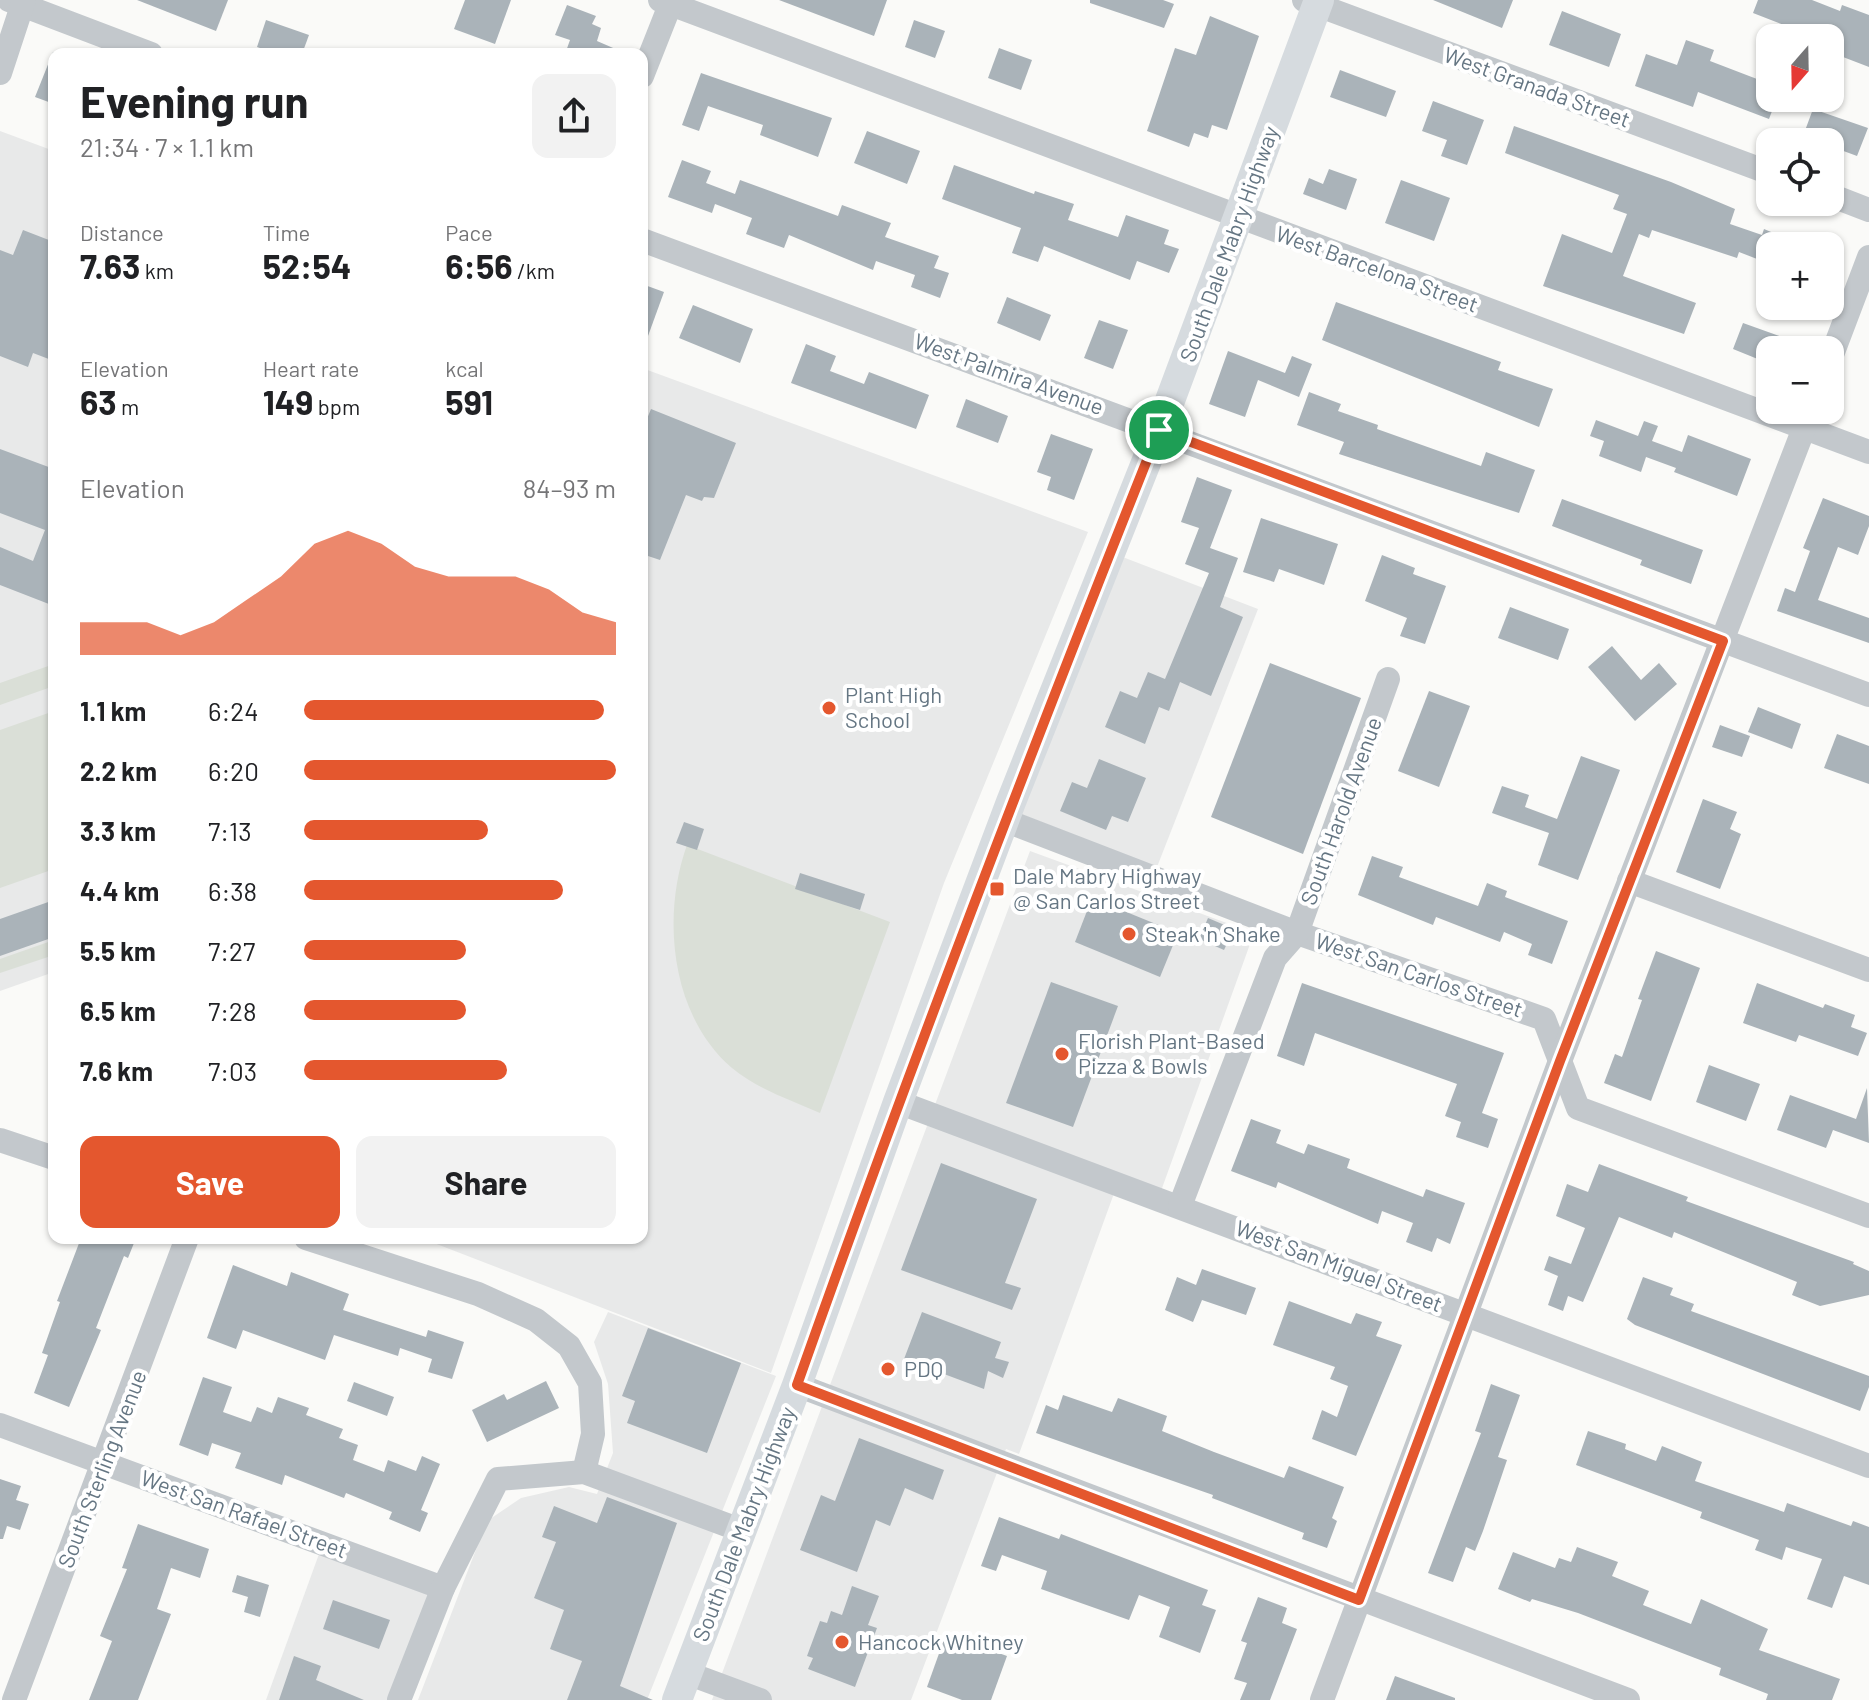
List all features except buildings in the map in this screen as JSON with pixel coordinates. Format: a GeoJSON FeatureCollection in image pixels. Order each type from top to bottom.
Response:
{"type":"FeatureCollection","features":[{"type":"Feature","properties":{"kind":"main road","name":"South Dale Mabry Highway"},"geometry":{"type":"LineString","coordinates":[[682,1687],[743,1531],[1004,820],[1159,430],[1239,217],[1314,2]]}},
{"type":"Feature","properties":{"kind":"street"},"geometry":{"type":"LineString","coordinates":[[648,59],[668,1]]}},
{"type":"Feature","properties":{"kind":"street","name":"West Barcelona Street"},"geometry":{"type":"LineString","coordinates":[[668,1],[1239,217],[1756,401]]}},
{"type":"Feature","properties":{"kind":"street"},"geometry":{"type":"LineString","coordinates":[[0,73],[19,2],[136,48]]}},
{"type":"Feature","properties":{"kind":"street","name":"West Granada Street"},"geometry":{"type":"LineString","coordinates":[[1314,2],[1756,168]]}},
{"type":"Feature","properties":{"kind":"street"},"geometry":{"type":"LineString","coordinates":[[1844,200],[1869,210]]}},
{"type":"Feature","properties":{"kind":"street","name":"West Palmira Avenue"},"geometry":{"type":"LineString","coordinates":[[648,242],[1869,695]]}},
{"type":"Feature","properties":{"kind":"street"},"geometry":{"type":"LineString","coordinates":[[1839,336],[1869,257]]}},
{"type":"Feature","properties":{"kind":"street"},"geometry":{"type":"LineString","coordinates":[[1322,1700],[1560,1061],[1806,424]]}},
{"type":"Feature","properties":{"kind":"street","name":"West Barcelona Street"},"geometry":{"type":"LineString","coordinates":[[1817,424],[1869,452]]}},
{"type":"Feature","properties":{"kind":"street","name":"South Harold Avenue"},"geometry":{"type":"LineString","coordinates":[[1180,1206],[1275,958],[1297,933],[1388,679]]}},
{"type":"Feature","properties":{"kind":"street","name":"West San Carlos Street"},"geometry":{"type":"LineString","coordinates":[[1004,820],[1297,933],[1544,1019],[1578,1108],[1869,1216]]}},
{"type":"Feature","properties":{"kind":"street"},"geometry":{"type":"LineString","coordinates":[[1629,881],[1869,970]]}},
{"type":"Feature","properties":{"kind":"street","name":"West San Miguel Street"},"geometry":{"type":"LineString","coordinates":[[898,1102],[1869,1466]]}},
{"type":"Feature","properties":{"kind":"street"},"geometry":{"type":"LineString","coordinates":[[0,1140],[48,1156]]}},
{"type":"Feature","properties":{"kind":"street","name":"South Sterling Avenue"},"geometry":{"type":"LineString","coordinates":[[14,1700],[106,1463],[185,1244]]}},
{"type":"Feature","properties":{"kind":"street"},"geometry":{"type":"LineString","coordinates":[[324,1244],[478,1294],[536,1320],[569,1346],[590,1383],[593,1434],[584,1472]]}},
{"type":"Feature","properties":{"kind":"street"},"geometry":{"type":"LineString","coordinates":[[797,1385],[1628,1700]]}},
{"type":"Feature","properties":{"kind":"street","name":"West San Rafael Street"},"geometry":{"type":"LineString","coordinates":[[0,1425],[443,1588]]}},
{"type":"Feature","properties":{"kind":"street"},"geometry":{"type":"LineString","coordinates":[[399,1700],[443,1588],[498,1479],[584,1472],[743,1531]]}},
{"type":"Feature","properties":{"kind":"street"},"geometry":{"type":"LineString","coordinates":[[682,1687],[760,1700]]}},
{"type":"Feature","properties":{"kind":"shaded area"},"geometry":{"type":"Polygon","coordinates":[[[0,131],[48,149],[48,974],[0,991],[0,131]]]}},
{"type":"Feature","properties":{"kind":"shaded area","name":"Plant High School"},"geometry":{"type":"Polygon","coordinates":[[[648,370],[1088,532],[944,883],[771,1373],[437,1244],[648,1244],[648,370]]]}},
{"type":"Feature","properties":{"kind":"shaded area"},"geometry":{"type":"Polygon","coordinates":[[[1120,556],[1258,609],[1157,867],[1018,813],[1120,556]]]}},
{"type":"Feature","properties":{"kind":"shaded area"},"geometry":{"type":"Polygon","coordinates":[[[48,666],[48,688],[0,705],[0,683],[48,666]]]}},
{"type":"Feature","properties":{"kind":"shaded area"},"geometry":{"type":"Polygon","coordinates":[[[48,713],[48,871],[0,888],[0,730],[48,713]]]}},
{"type":"Feature","properties":{"kind":"shaded area"},"geometry":{"type":"Polygon","coordinates":[[[687,845],[890,922],[820,1113],[774,1094],[732,1068],[711,1046],[696,1021],[684,994],[674,933],[674,903],[687,845]]]}},
{"type":"Feature","properties":{"kind":"shaded area"},"geometry":{"type":"Polygon","coordinates":[[[1030,851],[1254,933],[1161,1191],[1120,1177],[1019,1454],[1006,1449],[911,1700],[712,1700],[1030,851]]]}},
{"type":"Feature","properties":{"kind":"shaded area"},"geometry":{"type":"Polygon","coordinates":[[[48,942],[48,957],[0,973],[0,959],[48,942]]]}},
{"type":"Feature","properties":{"kind":"shaded area"},"geometry":{"type":"Polygon","coordinates":[[[608,1312],[776,1376],[647,1700],[418,1700],[487,1521],[521,1498],[569,1487],[597,1494],[613,1453],[608,1384],[594,1342],[608,1312]]]}},
{"type":"Feature","properties":{"kind":"shaded area"},"geometry":{"type":"Polygon","coordinates":[[[319,1554],[429,1595],[389,1700],[266,1700],[319,1554]]]}},
{"type":"Feature","properties":{"kind":"place","name":"Plant High School"},"geometry":{"type":"Point","coordinates":[829,708]}},
{"type":"Feature","properties":{"kind":"place","name":"Dale Mabry Highway @ San Carlos Street"},"geometry":{"type":"Point","coordinates":[997,889]}},
{"type":"Feature","properties":{"kind":"place","name":"Steak 'n Shake"},"geometry":{"type":"Point","coordinates":[1129,934]}},
{"type":"Feature","properties":{"kind":"place","name":"Florish Plant-Based Pizza & Bowls"},"geometry":{"type":"Point","coordinates":[1062,1054]}},
{"type":"Feature","properties":{"kind":"place","name":"PDQ"},"geometry":{"type":"Point","coordinates":[888,1369]}},
{"type":"Feature","properties":{"kind":"place","name":"Hancock Whitney"},"geometry":{"type":"Point","coordinates":[842,1642]}},
{"type":"Feature","properties":{"kind":"route"},"geometry":{"type":"LineString","coordinates":[[1159,430],[1723,641],[1560,1061],[1359,1600],[797,1385],[898,1102],[999,833],[1159,430]]}}]}
